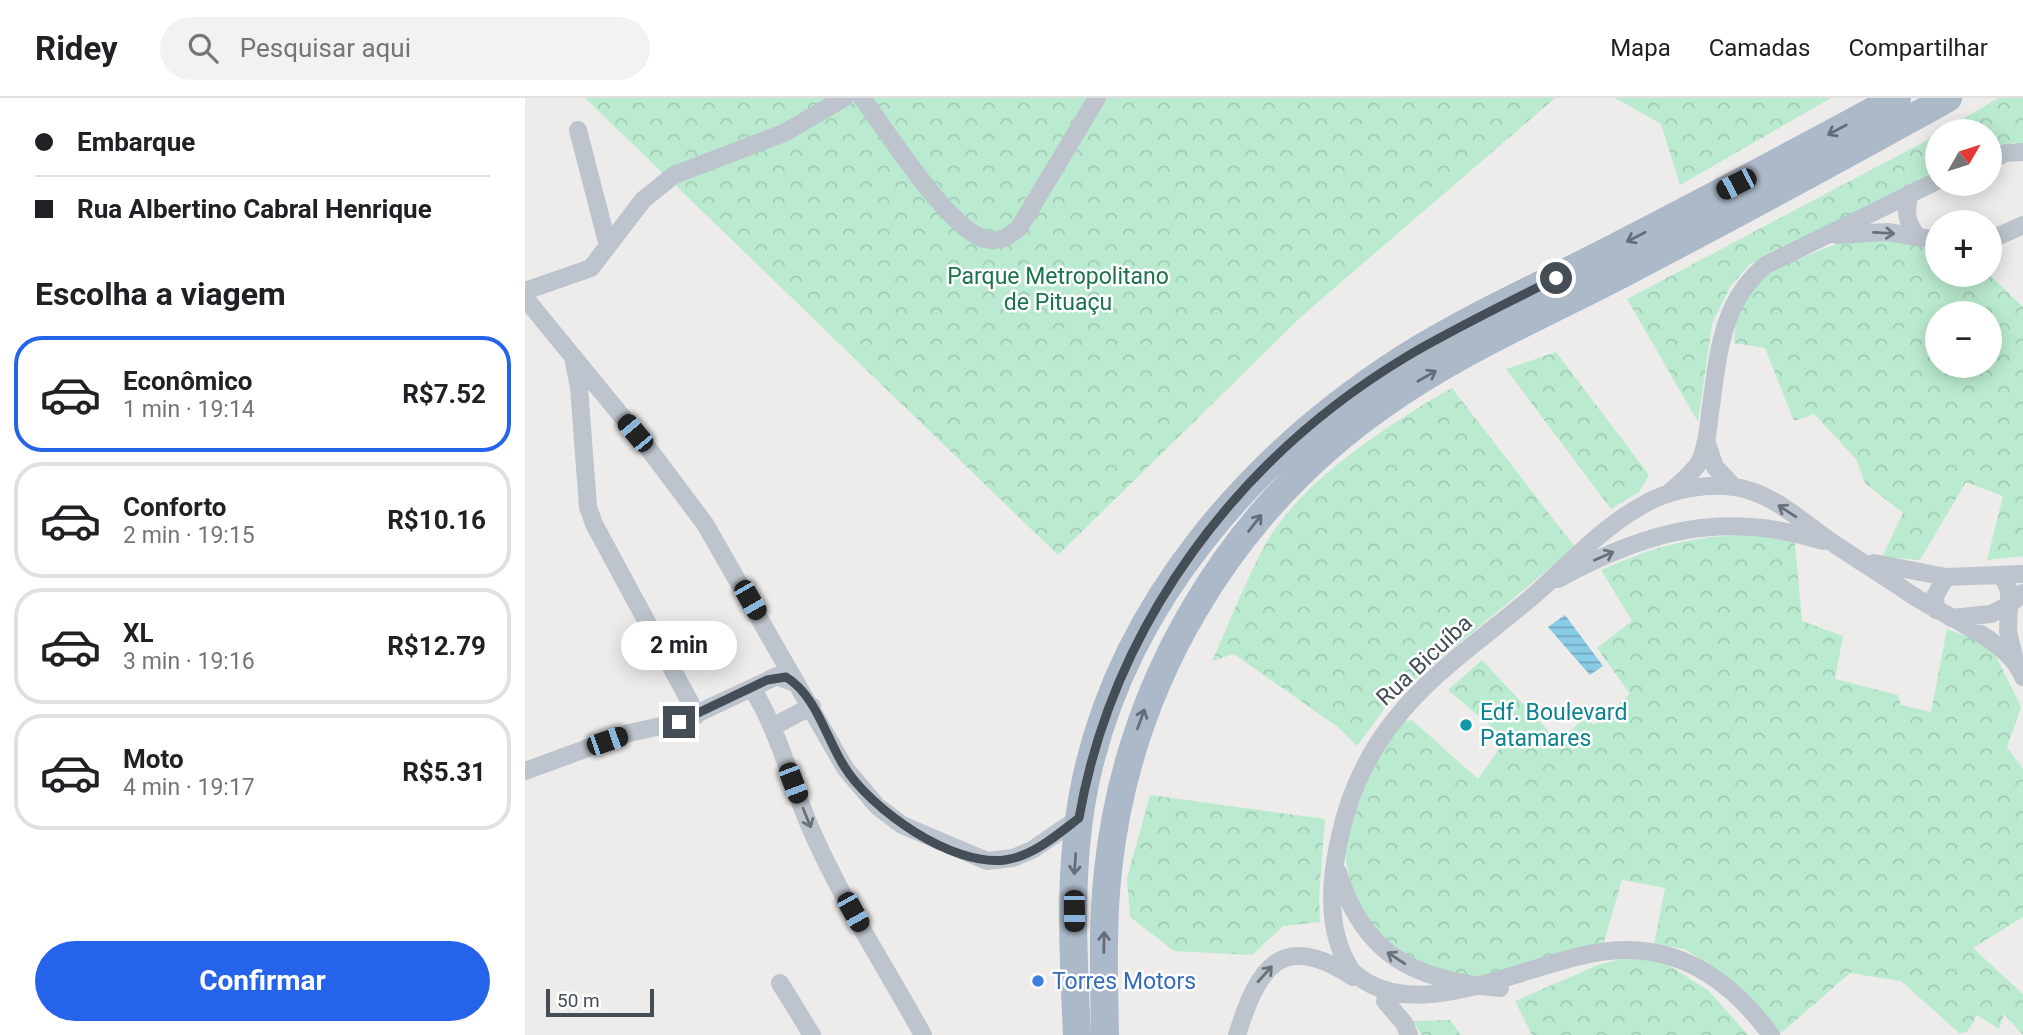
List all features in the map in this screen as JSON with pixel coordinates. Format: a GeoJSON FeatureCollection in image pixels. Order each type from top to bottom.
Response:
{"type":"FeatureCollection","features":[{"type":"Feature","properties":{"kind":"main road"},"geometry":{"type":"LineString","coordinates":[[1077,1035],[1074,892],[1079,818],[1089,767],[1109,701],[1145,623],[1175,575],[1210,531],[1282,453],[1356,393],[1405,358],[1897,98]]}},
{"type":"Feature","properties":{"kind":"main road"},"geometry":{"type":"LineString","coordinates":[[1105,1035],[1104,914],[1108,869],[1133,742],[1175,642],[1203,594],[1266,509],[1335,441],[1418,381],[1696,235],[1948,98]]}},
{"type":"Feature","properties":{"kind":"street"},"geometry":{"type":"LineString","coordinates":[[525,291],[591,268],[643,200],[660,183],[690,167],[784,133],[844,98]]}},
{"type":"Feature","properties":{"kind":"street"},"geometry":{"type":"LineString","coordinates":[[862,98],[960,224],[986,239],[999,240],[1019,228],[1097,98]]}},
{"type":"Feature","properties":{"kind":"street"},"geometry":{"type":"LineString","coordinates":[[577,130],[608,246]]}},
{"type":"Feature","properties":{"kind":"street"},"geometry":{"type":"LineString","coordinates":[[2002,155],[2023,152]]}},
{"type":"Feature","properties":{"kind":"street"},"geometry":{"type":"LineString","coordinates":[[1670,492],[1695,467],[1706,440],[1724,325],[1742,289],[1766,265],[1830,236],[1925,186]]}},
{"type":"Feature","properties":{"kind":"street"},"geometry":{"type":"LineString","coordinates":[[1910,193],[1907,215],[1909,226],[1917,236]]}},
{"type":"Feature","properties":{"kind":"street"},"geometry":{"type":"LineString","coordinates":[[2002,235],[2023,225]]}},
{"type":"Feature","properties":{"kind":"street"},"geometry":{"type":"LineString","coordinates":[[1830,236],[1873,232],[1925,238]]}},
{"type":"Feature","properties":{"kind":"street"},"geometry":{"type":"LineString","coordinates":[[525,298],[573,360],[651,452],[705,524],[832,747],[859,788],[902,825],[954,850],[987,861],[1013,858],[1048,841],[1079,818]]}},
{"type":"Feature","properties":{"kind":"street"},"geometry":{"type":"LineString","coordinates":[[573,360],[579,387],[588,507],[594,524],[697,715]]}},
{"type":"Feature","properties":{"kind":"street"},"geometry":{"type":"LineString","coordinates":[[1706,440],[1714,467],[1733,486]]}},
{"type":"Feature","properties":{"kind":"street","name":"Rua Bicuíba"},"geometry":{"type":"LineString","coordinates":[[1770,1035],[1753,1011],[1712,975],[1691,962],[1648,952],[1601,952],[1507,988],[1436,1009],[1421,1010],[1383,999],[1359,981],[1340,953],[1332,894],[1351,795],[1392,722],[1438,676],[1543,587],[1571,558],[1635,510],[1670,492],[1733,486],[1755,494],[1861,559],[2020,668]]}},
{"type":"Feature","properties":{"kind":"street"},"geometry":{"type":"LineString","coordinates":[[1754,525],[1760,509],[1755,494]]}},
{"type":"Feature","properties":{"kind":"street"},"geometry":{"type":"LineString","coordinates":[[1635,510],[1635,528],[1646,541]]}},
{"type":"Feature","properties":{"kind":"street","name":"Rua Bicuíba"},"geometry":{"type":"LineString","coordinates":[[1543,587],[1608,554],[1646,541],[1717,524],[1754,525],[1836,545]]}},
{"type":"Feature","properties":{"kind":"street","name":"Rua Bicuíba"},"geometry":{"type":"LineString","coordinates":[[1861,559],[1898,570],[1946,577],[2003,577],[2023,574]]}},
{"type":"Feature","properties":{"kind":"street"},"geometry":{"type":"LineString","coordinates":[[1946,577],[1935,596],[1943,614],[1991,614],[2009,605],[2023,593]]}},
{"type":"Feature","properties":{"kind":"street"},"geometry":{"type":"LineString","coordinates":[[2003,577],[2009,590],[2008,631],[2020,668]]}},
{"type":"Feature","properties":{"kind":"street"},"geometry":{"type":"LineString","coordinates":[[525,771],[629,733],[697,715],[777,676],[795,683]]}},
{"type":"Feature","properties":{"kind":"street"},"geometry":{"type":"LineString","coordinates":[[752,688],[774,726],[801,804],[831,872],[923,1035]]}},
{"type":"Feature","properties":{"kind":"street"},"geometry":{"type":"LineString","coordinates":[[774,726],[811,706]]}},
{"type":"Feature","properties":{"kind":"street","name":"Rua Bicuíba"},"geometry":{"type":"LineString","coordinates":[[1336,864],[1347,898],[1360,925],[1382,949],[1399,962],[1435,977],[1507,988]]}},
{"type":"Feature","properties":{"kind":"street"},"geometry":{"type":"LineString","coordinates":[[1336,938],[1346,926],[1360,925]]}},
{"type":"Feature","properties":{"kind":"street"},"geometry":{"type":"LineString","coordinates":[[1237,1035],[1259,978],[1279,961],[1295,956],[1310,957],[1326,961],[1359,981]]}},
{"type":"Feature","properties":{"kind":"street"},"geometry":{"type":"LineString","coordinates":[[1435,977],[1443,993],[1436,1009]]}},
{"type":"Feature","properties":{"kind":"street"},"geometry":{"type":"LineString","coordinates":[[780,983],[812,1035]]}},
{"type":"Feature","properties":{"kind":"street"},"geometry":{"type":"LineString","coordinates":[[1383,999],[1404,1023],[1409,1035]]}},
{"type":"Feature","properties":{"kind":"green space","name":"Parque Metropolitano de Pituaçu"},"geometry":{"type":"Polygon","coordinates":[[[585,98],[1555,98],[1302,316],[1058,555],[585,98]]]}},
{"type":"Feature","properties":{"kind":"green space"},"geometry":{"type":"Polygon","coordinates":[[[1615,98],[1831,98],[1680,185],[1661,124],[1615,98]]]}},
{"type":"Feature","properties":{"kind":"green space"},"geometry":{"type":"Polygon","coordinates":[[[1998,98],[2023,98],[2023,147],[2014,142],[2002,146],[2002,119],[1963,119],[1998,98]]]}},
{"type":"Feature","properties":{"kind":"green space"},"geometry":{"type":"Polygon","coordinates":[[[1925,141],[1925,182],[1750,264],[1730,287],[1712,324],[1698,422],[1627,299],[1925,141]]]}},
{"type":"Feature","properties":{"kind":"green space"},"geometry":{"type":"Polygon","coordinates":[[[1882,225],[1925,240],[1925,287],[2002,287],[2023,307],[2023,556],[1987,560],[2003,496],[1966,482],[1920,560],[1882,557],[1903,513],[1865,483],[1856,459],[1814,414],[1794,421],[1765,348],[1734,343],[1736,315],[1760,275],[1882,225]]]}},
{"type":"Feature","properties":{"kind":"green space"},"geometry":{"type":"Polygon","coordinates":[[[1556,352],[1649,475],[1639,492],[1611,509],[1506,369],[1556,352]]]}},
{"type":"Feature","properties":{"kind":"green space"},"geometry":{"type":"Polygon","coordinates":[[[1452,388],[1575,547],[1391,700],[1357,746],[1339,728],[1234,654],[1212,661],[1252,569],[1268,540],[1303,495],[1377,435],[1452,388]]]}},
{"type":"Feature","properties":{"kind":"green space"},"geometry":{"type":"Polygon","coordinates":[[[1749,534],[1795,543],[1802,621],[1843,636],[1835,679],[1898,695],[1901,705],[1931,712],[1947,629],[1990,644],[2021,707],[2007,747],[2023,769],[2023,917],[1973,948],[2023,994],[2023,1035],[2004,1014],[1999,1029],[1977,1015],[1967,1032],[1959,1033],[1901,981],[1850,973],[1779,1035],[1718,971],[1685,949],[1654,945],[1665,888],[1622,880],[1601,952],[1471,980],[1430,972],[1371,930],[1353,895],[1346,862],[1344,802],[1391,723],[1412,720],[1478,779],[1506,739],[1448,690],[1482,660],[1558,741],[1586,717],[1594,725],[1630,694],[1597,648],[1632,621],[1601,570],[1673,544],[1749,534]]]}},
{"type":"Feature","properties":{"kind":"green space"},"geometry":{"type":"Polygon","coordinates":[[[1150,795],[1325,819],[1319,897],[1320,922],[1283,926],[1252,955],[1174,951],[1130,917],[1127,878],[1150,795]]]}},
{"type":"Feature","properties":{"kind":"green space"},"geometry":{"type":"Polygon","coordinates":[[[1648,952],[1709,991],[1748,1035],[1532,1035],[1515,1001],[1598,965],[1648,952]]]}},
{"type":"Feature","properties":{"kind":"green space"},"geometry":{"type":"Polygon","coordinates":[[[1450,1020],[1461,1035],[1422,1035],[1412,1021],[1450,1020]]]}},
{"type":"Feature","properties":{"kind":"water"},"geometry":{"type":"Polygon","coordinates":[[[1565,615],[1603,666],[1590,675],[1548,627],[1565,615]]]}},
{"type":"Feature","properties":{"kind":"place","name":"Edf. Boulevard Patamares"},"geometry":{"type":"Point","coordinates":[1466,725]}},
{"type":"Feature","properties":{"kind":"place","name":"Torres Motors"},"geometry":{"type":"Point","coordinates":[1038,981]}},
{"type":"Feature","properties":{"kind":"route"},"geometry":{"type":"LineString","coordinates":[[679,722],[767,680],[777,676],[786,677],[804,694],[832,747],[859,788],[902,825],[954,850],[987,861],[1013,858],[1032,850],[1079,818],[1095,742],[1109,701],[1145,623],[1175,575],[1245,489],[1318,422],[1405,358],[1556,278]]}}]}
